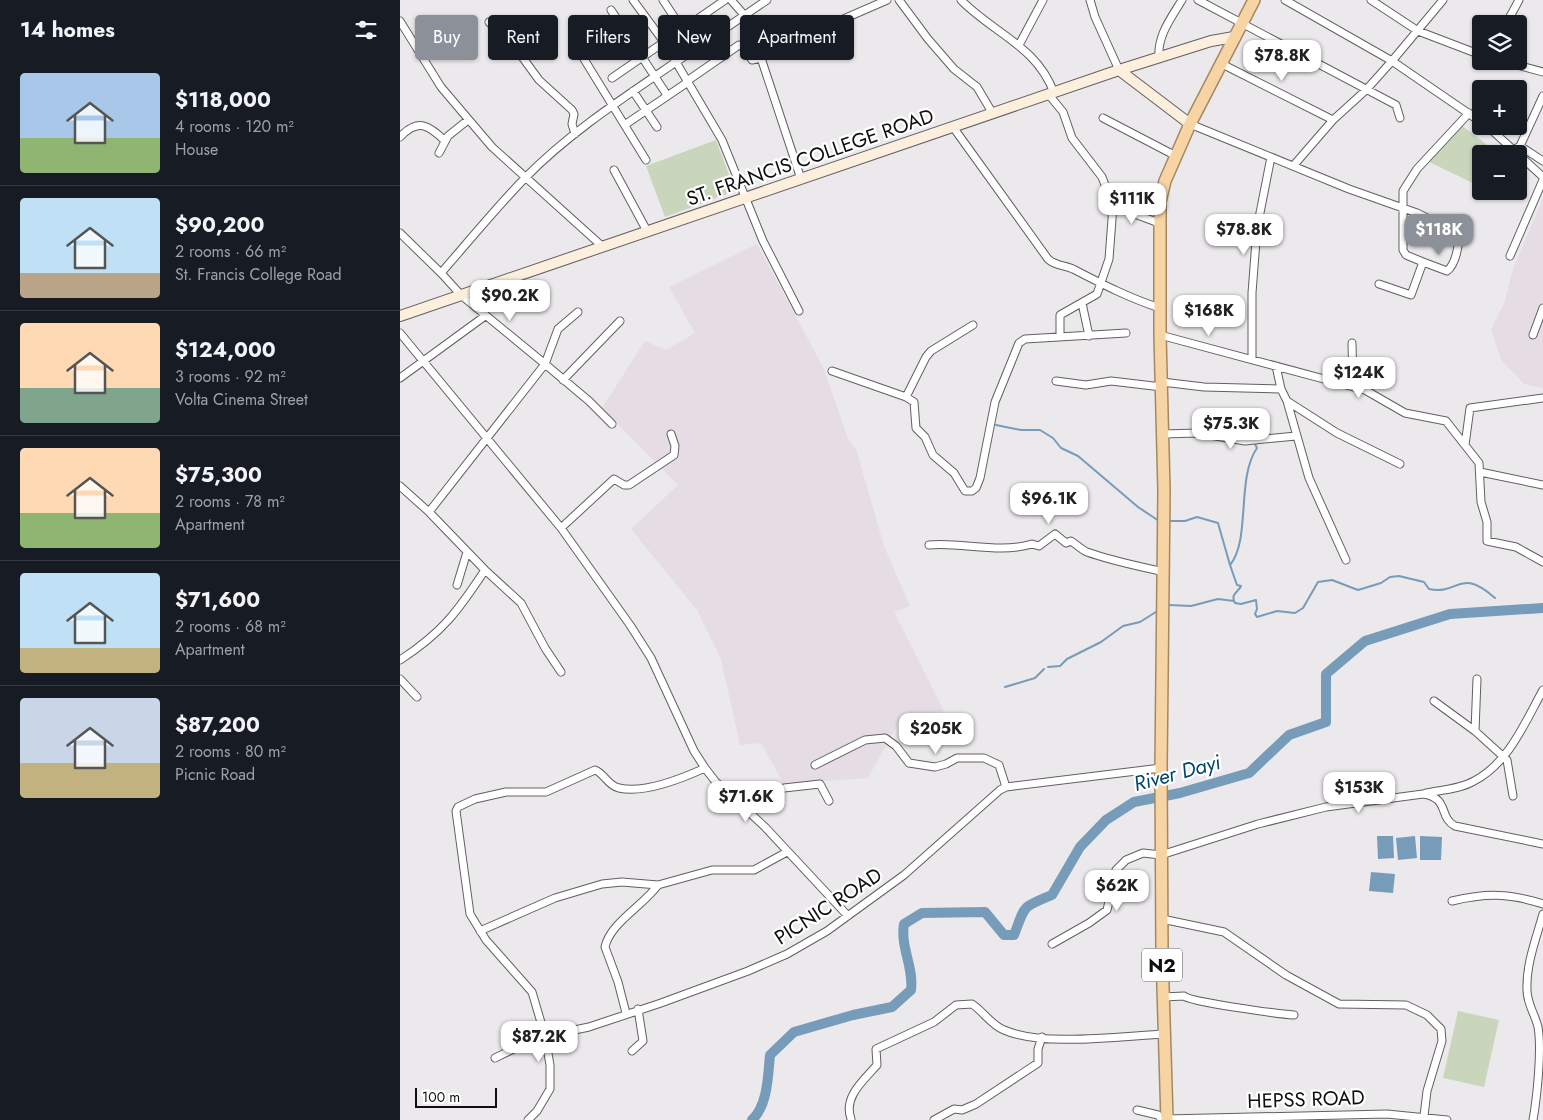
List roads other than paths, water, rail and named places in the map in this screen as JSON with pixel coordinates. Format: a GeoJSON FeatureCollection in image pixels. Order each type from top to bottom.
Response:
{"type":"FeatureCollection","features":[{"type":"Feature","properties":{"kind":"highway","name":"N2"},"geometry":{"type":"LineString","coordinates":[[1165,1119],[1161,810],[1164,572],[1160,335],[1160,223],[1162,191],[1190,124],[1254,0]]}},
{"type":"Feature","properties":{"kind":"main road","name":"ST. FRANCIS COLLEGE ROAD"},"geometry":{"type":"LineString","coordinates":[[400,316],[1119,70],[1211,41],[1234,37]]}},
{"type":"Feature","properties":{"kind":"main road"},"geometry":{"type":"LineString","coordinates":[[1119,70],[1190,124]]}},
{"type":"Feature","properties":{"kind":"street"},"geometry":{"type":"LineString","coordinates":[[634,0],[658,34]]}},
{"type":"Feature","properties":{"kind":"street"},"geometry":{"type":"LineString","coordinates":[[663,0],[673,15]]}},
{"type":"Feature","properties":{"kind":"street"},"geometry":{"type":"LineString","coordinates":[[703,15],[725,0]]}},
{"type":"Feature","properties":{"kind":"street"},"geometry":{"type":"LineString","coordinates":[[731,0],[743,15]]}},
{"type":"Feature","properties":{"kind":"street"},"geometry":{"type":"LineString","coordinates":[[745,15],[767,0]]}},
{"type":"Feature","properties":{"kind":"street"},"geometry":{"type":"LineString","coordinates":[[853,15],[887,0]]}},
{"type":"Feature","properties":{"kind":"street"},"geometry":{"type":"LineString","coordinates":[[899,0],[928,39],[954,68],[977,87],[993,114]]}},
{"type":"Feature","properties":{"kind":"street"},"geometry":{"type":"LineString","coordinates":[[961,0],[978,16],[1019,44],[1044,71],[1051,94],[1063,112],[1072,138],[1102,177],[1113,206],[1109,259],[1102,285],[1095,297],[1060,315],[1060,337]]}},
{"type":"Feature","properties":{"kind":"street"},"geometry":{"type":"LineString","coordinates":[[1019,44],[1043,0]]}},
{"type":"Feature","properties":{"kind":"street"},"geometry":{"type":"LineString","coordinates":[[1090,0],[1095,17],[1119,70]]}},
{"type":"Feature","properties":{"kind":"street"},"geometry":{"type":"LineString","coordinates":[[1159,58],[1158,49],[1162,35],[1182,0]]}},
{"type":"Feature","properties":{"kind":"street"},"geometry":{"type":"LineString","coordinates":[[1198,0],[1396,105],[1400,118]]}},
{"type":"Feature","properties":{"kind":"street"},"geometry":{"type":"LineString","coordinates":[[1285,0],[1392,61],[1472,115]]}},
{"type":"Feature","properties":{"kind":"street"},"geometry":{"type":"LineString","coordinates":[[1371,0],[1418,31],[1472,52]]}},
{"type":"Feature","properties":{"kind":"street"},"geometry":{"type":"LineString","coordinates":[[1294,165],[1333,120],[1366,90],[1443,0]]}},
{"type":"Feature","properties":{"kind":"street"},"geometry":{"type":"LineString","coordinates":[[1511,15],[1519,0]]}},
{"type":"Feature","properties":{"kind":"street"},"geometry":{"type":"LineString","coordinates":[[610,10],[613,15]]}},
{"type":"Feature","properties":{"kind":"street"},"geometry":{"type":"LineString","coordinates":[[441,273],[525,178],[575,134],[633,90],[740,19]]}},
{"type":"Feature","properties":{"kind":"street"},"geometry":{"type":"LineString","coordinates":[[400,21],[441,87],[492,147],[603,247]]}},
{"type":"Feature","properties":{"kind":"street"},"geometry":{"type":"LineString","coordinates":[[626,124],[740,45]]}},
{"type":"Feature","properties":{"kind":"street"},"geometry":{"type":"LineString","coordinates":[[523,60],[528,68],[572,110],[574,114],[572,128],[575,134]]}},
{"type":"Feature","properties":{"kind":"street"},"geometry":{"type":"LineString","coordinates":[[585,60],[626,124],[646,160]]}},
{"type":"Feature","properties":{"kind":"street"},"geometry":{"type":"LineString","coordinates":[[612,78],[639,60]]}},
{"type":"Feature","properties":{"kind":"street"},"geometry":{"type":"LineString","coordinates":[[643,60],[667,95]]}},
{"type":"Feature","properties":{"kind":"street"},"geometry":{"type":"LineString","coordinates":[[762,60],[801,179]]}},
{"type":"Feature","properties":{"kind":"street"},"geometry":{"type":"LineString","coordinates":[[676,62],[722,140],[762,241],[799,311]]}},
{"type":"Feature","properties":{"kind":"street"},"geometry":{"type":"LineString","coordinates":[[1220,63],[1333,120]]}},
{"type":"Feature","properties":{"kind":"street"},"geometry":{"type":"LineString","coordinates":[[1527,68],[1543,72]]}},
{"type":"Feature","properties":{"kind":"street"},"geometry":{"type":"LineString","coordinates":[[633,90],[657,127]]}},
{"type":"Feature","properties":{"kind":"street"},"geometry":{"type":"LineString","coordinates":[[1521,145],[1543,96]]}},
{"type":"Feature","properties":{"kind":"street"},"geometry":{"type":"LineString","coordinates":[[1190,124],[1349,189],[1401,207],[1452,229],[1459,237],[1452,267],[1449,270],[1406,255],[1403,250],[1401,207],[1403,191],[1410,179],[1469,113]]}},
{"type":"Feature","properties":{"kind":"street"},"geometry":{"type":"LineString","coordinates":[[1103,118],[1176,156]]}},
{"type":"Feature","properties":{"kind":"street"},"geometry":{"type":"LineString","coordinates":[[439,153],[445,141],[455,129],[468,120]]}},
{"type":"Feature","properties":{"kind":"street"},"geometry":{"type":"LineString","coordinates":[[400,136],[416,125],[432,128],[445,141]]}},
{"type":"Feature","properties":{"kind":"street"},"geometry":{"type":"LineString","coordinates":[[953,127],[1048,259],[1072,268],[1102,285],[1160,308]]}},
{"type":"Feature","properties":{"kind":"street"},"geometry":{"type":"LineString","coordinates":[[1498,135],[1511,145]]}},
{"type":"Feature","properties":{"kind":"street"},"geometry":{"type":"LineString","coordinates":[[1527,155],[1543,161]]}},
{"type":"Feature","properties":{"kind":"street"},"geometry":{"type":"LineString","coordinates":[[1252,359],[1252,293],[1257,228],[1271,157]]}},
{"type":"Feature","properties":{"kind":"street"},"geometry":{"type":"LineString","coordinates":[[1510,256],[1543,179],[1527,161]]}},
{"type":"Feature","properties":{"kind":"street"},"geometry":{"type":"LineString","coordinates":[[614,170],[647,231]]}},
{"type":"Feature","properties":{"kind":"street"},"geometry":{"type":"LineString","coordinates":[[1113,206],[1160,223]]}},
{"type":"Feature","properties":{"kind":"street"},"geometry":{"type":"LineString","coordinates":[[400,233],[441,273],[461,296],[545,364],[612,424]]}},
{"type":"Feature","properties":{"kind":"street"},"geometry":{"type":"LineString","coordinates":[[1379,284],[1409,296],[1423,262]]}},
{"type":"Feature","properties":{"kind":"street"},"geometry":{"type":"LineString","coordinates":[[1082,303],[1089,336]]}},
{"type":"Feature","properties":{"kind":"street"},"geometry":{"type":"LineString","coordinates":[[1533,336],[1543,308]]}},
{"type":"Feature","properties":{"kind":"street"},"geometry":{"type":"LineString","coordinates":[[429,512],[545,364],[558,329],[578,312]]}},
{"type":"Feature","properties":{"kind":"street"},"geometry":{"type":"LineString","coordinates":[[400,378],[425,362],[485,316]]}},
{"type":"Feature","properties":{"kind":"street"},"geometry":{"type":"LineString","coordinates":[[563,380],[620,322]]}},
{"type":"Feature","properties":{"kind":"street"},"geometry":{"type":"LineString","coordinates":[[906,396],[931,351],[973,325]]}},
{"type":"Feature","properties":{"kind":"street"},"geometry":{"type":"LineString","coordinates":[[400,333],[562,528],[646,650],[694,751],[705,768],[848,916]]}},
{"type":"Feature","properties":{"kind":"street"},"geometry":{"type":"LineString","coordinates":[[832,371],[906,396],[916,405],[916,428],[925,437],[933,455],[954,473],[965,491],[972,491],[976,488],[980,478],[997,396],[1019,343],[1025,339],[1126,333]]}},
{"type":"Feature","properties":{"kind":"street"},"geometry":{"type":"LineString","coordinates":[[1160,335],[1353,386],[1374,393],[1405,412],[1446,421],[1478,460],[1481,502],[1487,522],[1487,541],[1516,547],[1543,562]]}},
{"type":"Feature","properties":{"kind":"street"},"geometry":{"type":"LineString","coordinates":[[1352,343],[1353,386]]}},
{"type":"Feature","properties":{"kind":"street"},"geometry":{"type":"LineString","coordinates":[[1276,366],[1281,389],[1287,401],[1309,478],[1346,560]]}},
{"type":"Feature","properties":{"kind":"street"},"geometry":{"type":"LineString","coordinates":[[1056,381],[1086,385],[1112,381],[1204,387],[1281,389]]}},
{"type":"Feature","properties":{"kind":"street"},"geometry":{"type":"LineString","coordinates":[[1465,445],[1470,408],[1543,398]]}},
{"type":"Feature","properties":{"kind":"street"},"geometry":{"type":"LineString","coordinates":[[1287,401],[1337,433],[1400,464]]}},
{"type":"Feature","properties":{"kind":"street"},"geometry":{"type":"LineString","coordinates":[[1163,434],[1198,432],[1245,441],[1296,436]]}},
{"type":"Feature","properties":{"kind":"street"},"geometry":{"type":"LineString","coordinates":[[562,528],[614,479],[624,485],[629,485],[674,455],[675,446],[671,434]]}},
{"type":"Feature","properties":{"kind":"street"},"geometry":{"type":"LineString","coordinates":[[1480,472],[1543,485]]}},
{"type":"Feature","properties":{"kind":"street"},"geometry":{"type":"LineString","coordinates":[[400,486],[521,603],[545,648],[561,672]]}},
{"type":"Feature","properties":{"kind":"street"},"geometry":{"type":"LineString","coordinates":[[929,545],[947,543],[985,548],[1032,544],[1039,546],[1055,534],[1066,543],[1071,541],[1087,552],[1115,559],[1127,565],[1164,572]]}},
{"type":"Feature","properties":{"kind":"street"},"geometry":{"type":"LineString","coordinates":[[457,585],[467,552]]}},
{"type":"Feature","properties":{"kind":"street"},"geometry":{"type":"LineString","coordinates":[[400,660],[428,641],[449,621],[485,570]]}},
{"type":"Feature","properties":{"kind":"street"},"geometry":{"type":"LineString","coordinates":[[400,679],[418,697]]}},
{"type":"Feature","properties":{"kind":"street"},"geometry":{"type":"LineString","coordinates":[[1475,731],[1477,679]]}},
{"type":"Feature","properties":{"kind":"street"},"geometry":{"type":"LineString","coordinates":[[1052,944],[1089,924],[1106,910],[1116,870],[1126,860],[1143,853],[1162,855],[1258,824],[1307,811],[1423,794],[1474,782],[1502,756],[1518,736],[1543,690]]}},
{"type":"Feature","properties":{"kind":"street"},"geometry":{"type":"LineString","coordinates":[[1434,701],[1475,731],[1508,763],[1513,796]]}},
{"type":"Feature","properties":{"kind":"street"},"geometry":{"type":"LineString","coordinates":[[815,765],[864,740],[885,738],[896,746],[909,763],[935,767],[966,756],[992,760],[999,765],[1006,787],[1161,768]]}},
{"type":"Feature","properties":{"kind":"street"},"geometry":{"type":"LineString","coordinates":[[528,1120],[537,1111],[550,1089],[550,1064],[545,1036],[532,992],[480,931],[470,914],[456,821],[458,807],[475,799],[506,792],[546,792],[595,770],[613,786],[630,789],[678,781],[705,768]]}},
{"type":"Feature","properties":{"kind":"street"},"geometry":{"type":"LineString","coordinates":[[737,802],[775,790],[820,784],[829,801]]}},
{"type":"Feature","properties":{"kind":"street","name":"PICNIC ROAD"},"geometry":{"type":"LineString","coordinates":[[495,1058],[545,1036],[589,1026],[767,964],[808,943],[904,875],[1000,790],[1006,787]]}},
{"type":"Feature","properties":{"kind":"street"},"geometry":{"type":"LineString","coordinates":[[1423,794],[1438,799],[1450,824],[1543,844]]}},
{"type":"Feature","properties":{"kind":"street"},"geometry":{"type":"LineString","coordinates":[[480,931],[555,898],[602,884],[622,882],[658,886],[712,870],[754,870],[787,852]]}},
{"type":"Feature","properties":{"kind":"street"},"geometry":{"type":"LineString","coordinates":[[626,1013],[618,982],[605,947],[606,942],[612,931],[658,886]]}},
{"type":"Feature","properties":{"kind":"street"},"geometry":{"type":"LineString","coordinates":[[1452,901],[1487,894],[1525,898],[1543,904]]}},
{"type":"Feature","properties":{"kind":"street"},"geometry":{"type":"LineString","coordinates":[[1533,1120],[1540,1026],[1527,1000],[1527,988],[1528,968],[1540,938],[1543,914]]}},
{"type":"Feature","properties":{"kind":"street"},"geometry":{"type":"LineString","coordinates":[[1162,919],[1224,932],[1286,975],[1339,1004],[1406,1006],[1427,1015],[1441,1028],[1442,1041],[1427,1091],[1424,1116]]}},
{"type":"Feature","properties":{"kind":"street"},"geometry":{"type":"LineString","coordinates":[[1163,997],[1184,996],[1188,1000],[1211,1002],[1223,1007],[1245,1007],[1294,1015]]}},
{"type":"Feature","properties":{"kind":"street"},"geometry":{"type":"LineString","coordinates":[[851,1119],[848,1110],[849,1103],[852,1095],[877,1065],[876,1049],[934,1022],[956,1005],[972,1004],[1002,1029],[1042,1038],[1165,1034]]}},
{"type":"Feature","properties":{"kind":"street"},"geometry":{"type":"LineString","coordinates":[[632,1051],[643,1041],[638,1009]]}},
{"type":"Feature","properties":{"kind":"street"},"geometry":{"type":"LineString","coordinates":[[934,1120],[954,1109],[962,1110],[976,1104],[1038,1063],[1038,1049],[1042,1038]]}},
{"type":"Feature","properties":{"kind":"street"},"geometry":{"type":"LineString","coordinates":[[1137,1110],[1158,1115],[1165,1119]]}},
{"type":"Feature","properties":{"kind":"street","name":"HEPSS ROAD"},"geometry":{"type":"LineString","coordinates":[[1165,1119],[1301,1117],[1358,1114],[1424,1116],[1447,1120]]}},
{"type":"Feature","properties":{"kind":"water"},"geometry":{"type":"Polygon","coordinates":[[[1377,836],[1393,836],[1394,858],[1378,859],[1377,836]]]}},
{"type":"Feature","properties":{"kind":"water"},"geometry":{"type":"Polygon","coordinates":[[[1415,836],[1417,858],[1398,860],[1396,838],[1415,836]]]}},
{"type":"Feature","properties":{"kind":"water"},"geometry":{"type":"Polygon","coordinates":[[[1420,836],[1442,837],[1441,860],[1420,860],[1420,836]]]}},
{"type":"Feature","properties":{"kind":"water"},"geometry":{"type":"Polygon","coordinates":[[[1371,872],[1395,874],[1393,893],[1369,891],[1371,872]]]}},
{"type":"Feature","properties":{"kind":"waterway"},"geometry":{"type":"LineString","coordinates":[[1252,438],[1258,411]]}},
{"type":"Feature","properties":{"kind":"waterway"},"geometry":{"type":"LineString","coordinates":[[996,425],[1021,430],[1040,430],[1053,438],[1061,448],[1078,456],[1138,507],[1159,521]]}},
{"type":"Feature","properties":{"kind":"waterway"},"geometry":{"type":"LineString","coordinates":[[1254,442],[1257,448],[1247,475],[1240,540],[1230,565],[1237,585],[1241,586],[1233,597],[1235,603],[1241,604],[1256,600],[1257,609],[1255,614],[1257,617],[1277,611],[1295,613],[1303,608],[1318,582],[1332,580],[1358,590],[1381,583],[1390,577],[1399,576],[1424,582],[1429,589],[1439,590],[1460,584],[1474,584],[1495,598]]}},
{"type":"Feature","properties":{"kind":"waterway"},"geometry":{"type":"LineString","coordinates":[[1168,521],[1185,521],[1197,517],[1218,523],[1230,565]]}},
{"type":"Feature","properties":{"kind":"waterway"},"geometry":{"type":"LineString","coordinates":[[1169,605],[1191,606],[1218,599],[1234,601]]}},
{"type":"Feature","properties":{"kind":"waterway","name":"River Dayi"},"geometry":{"type":"LineString","coordinates":[[752,1120],[757,1114],[764,1098],[770,1055],[794,1032],[853,1015],[892,1007],[911,990],[911,973],[903,932],[904,924],[922,913],[985,912],[1004,935],[1014,935],[1026,908],[1052,895],[1080,847],[1106,820],[1134,802],[1180,793],[1249,773],[1289,735],[1326,722],[1326,674],[1365,641],[1450,614],[1543,608]]}},
{"type":"Feature","properties":{"kind":"waterway"},"geometry":{"type":"LineString","coordinates":[[1048,667],[1060,666],[1067,659],[1101,642],[1123,626],[1140,622],[1159,610]]}},
{"type":"Feature","properties":{"kind":"waterway"},"geometry":{"type":"LineString","coordinates":[[1005,687],[1035,678],[1044,669]]}}]}
